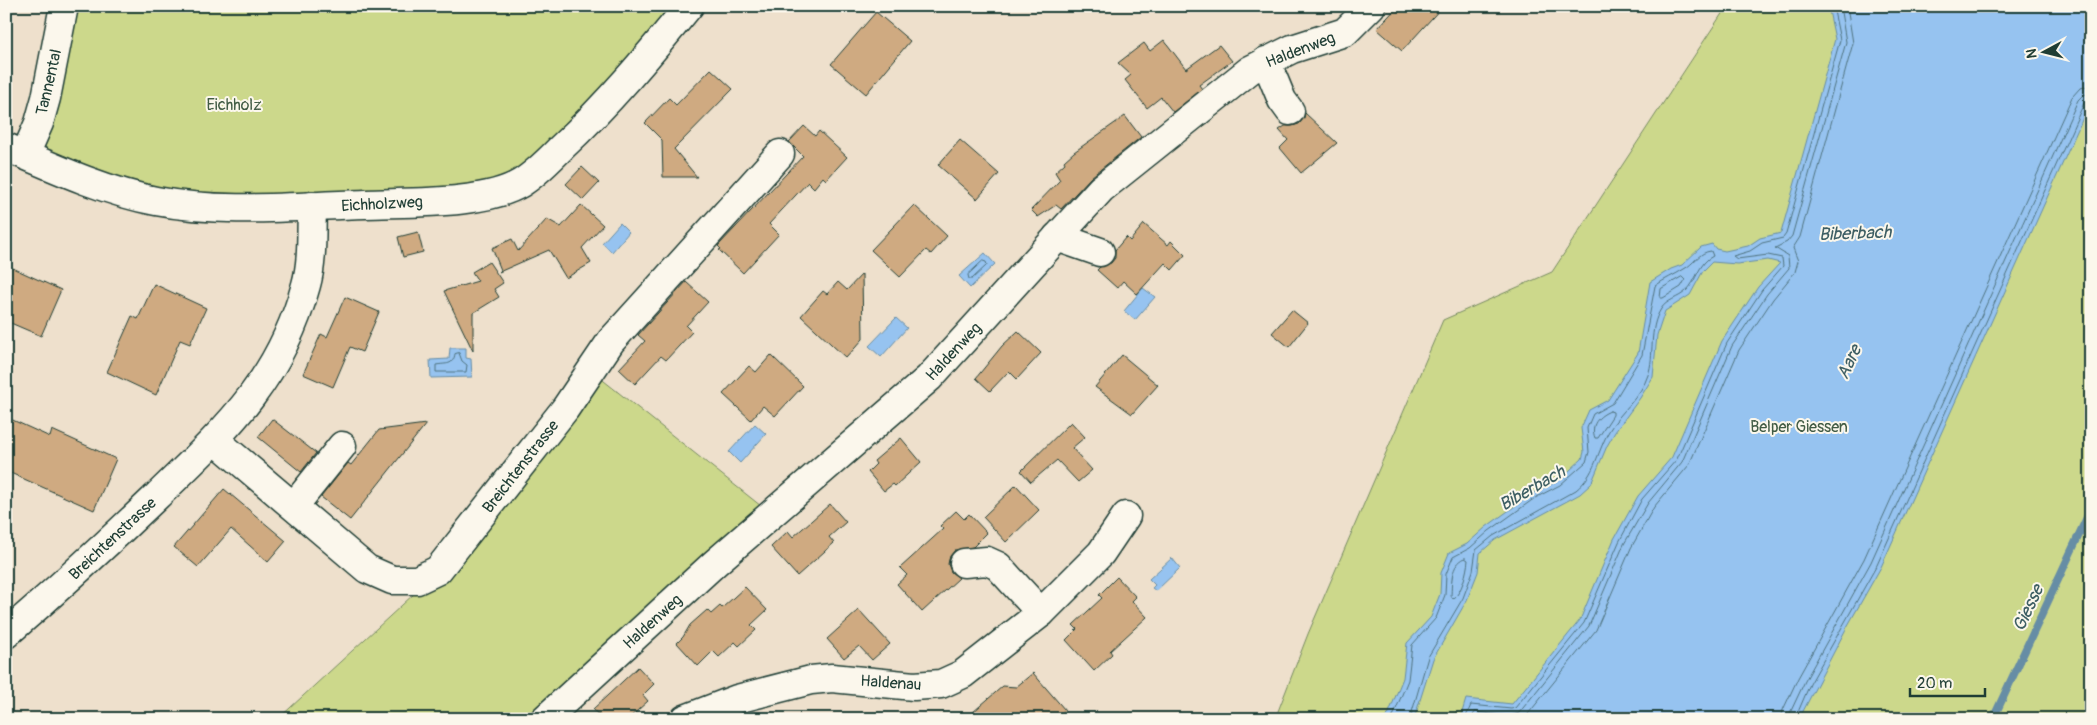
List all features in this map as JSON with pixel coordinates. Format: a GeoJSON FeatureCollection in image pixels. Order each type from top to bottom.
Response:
{"type":"FeatureCollection","features":[{"type":"Feature","properties":{"kind":"street","name":"Tannental"},"geometry":{"type":"LineString","coordinates":[[16,151],[39,123],[46,98],[64,6]]}},
{"type":"Feature","properties":{"kind":"street","name":"Eichholzweg"},"geometry":{"type":"LineString","coordinates":[[16,151],[121,193],[155,201],[194,206],[312,206],[472,198],[510,189],[534,174],[585,126],[648,57],[689,6]]}},
{"type":"Feature","properties":{"kind":"street","name":"Haldenweg"},"geometry":{"type":"LineString","coordinates":[[545,719],[715,563],[928,378],[1101,189],[1250,70],[1292,49],[1345,32],[1371,6]]}},
{"type":"Feature","properties":{"kind":"street"},"geometry":{"type":"LineString","coordinates":[[1266,61],[1282,100],[1290,111]]}},
{"type":"Feature","properties":{"kind":"street","name":"Breichtenstrasse"},"geometry":{"type":"LineString","coordinates":[[215,440],[367,570],[392,580],[417,580],[438,570],[565,409],[611,341],[780,154]]}},
{"type":"Feature","properties":{"kind":"street","name":"Breichtenstrasse"},"geometry":{"type":"LineString","coordinates":[[6,634],[94,556],[215,440],[243,409],[265,379],[284,345],[306,284],[310,261],[312,206]]}},
{"type":"Feature","properties":{"kind":"street"},"geometry":{"type":"LineString","coordinates":[[1057,237],[1100,252]]}},
{"type":"Feature","properties":{"kind":"street"},"geometry":{"type":"LineString","coordinates":[[294,506],[342,446]]}},
{"type":"Feature","properties":{"kind":"street","name":"Haldenau"},"geometry":{"type":"LineString","coordinates":[[685,719],[738,699],[811,680],[832,678],[914,686],[941,684],[963,674],[1041,614],[1100,553],[1126,516]]}},
{"type":"Feature","properties":{"kind":"street"},"geometry":{"type":"LineString","coordinates":[[964,563],[987,561],[998,554],[1041,614]]}},
{"type":"Feature","properties":{"kind":"green space","name":"Eichholz"},"geometry":{"type":"Polygon","coordinates":[[[73,6],[687,6],[521,179],[474,193],[197,203],[43,155],[73,6]]]}},
{"type":"Feature","properties":{"kind":"green space","name":"Belper Giessen"},"geometry":{"type":"Polygon","coordinates":[[[1727,6],[2091,6],[2091,719],[1275,719],[1308,634],[1443,320],[1552,272],[1727,6]]]}},
{"type":"Feature","properties":{"kind":"green space"},"geometry":{"type":"Polygon","coordinates":[[[594,373],[761,506],[527,719],[278,719],[439,571],[594,373]]]}},
{"type":"Feature","properties":{"kind":"water"},"geometry":{"type":"Polygon","coordinates":[[[1828,6],[2091,6],[2091,100],[1881,567],[1799,719],[1460,719],[1466,699],[1512,704],[1580,620],[1614,539],[1638,496],[1672,457],[1722,341],[1758,287],[1780,263],[1768,260],[1737,264],[1712,262],[1703,271],[1690,295],[1665,311],[1657,335],[1653,377],[1615,432],[1591,484],[1580,494],[1495,540],[1480,553],[1478,572],[1467,600],[1433,659],[1414,719],[1384,719],[1388,715],[1403,678],[1407,643],[1431,617],[1440,594],[1441,573],[1449,553],[1467,544],[1486,527],[1533,493],[1558,481],[1582,459],[1584,452],[1581,428],[1589,410],[1608,400],[1638,353],[1650,282],[1671,269],[1682,265],[1701,247],[1712,244],[1716,249],[1725,251],[1748,246],[1760,238],[1781,233],[1835,39],[1828,6]]]}},
{"type":"Feature","properties":{"kind":"water"},"geometry":{"type":"Polygon","coordinates":[[[620,223],[629,232],[612,252],[602,243],[620,223]]]}},
{"type":"Feature","properties":{"kind":"water"},"geometry":{"type":"Polygon","coordinates":[[[985,253],[995,264],[970,288],[959,276],[985,253]]]}},
{"type":"Feature","properties":{"kind":"water"},"geometry":{"type":"Polygon","coordinates":[[[1143,288],[1155,297],[1135,320],[1124,311],[1143,288]]]}},
{"type":"Feature","properties":{"kind":"water"},"geometry":{"type":"Polygon","coordinates":[[[896,318],[907,328],[881,357],[869,346],[896,318]]]}},
{"type":"Feature","properties":{"kind":"water"},"geometry":{"type":"Polygon","coordinates":[[[450,348],[466,348],[466,358],[471,359],[472,377],[431,378],[430,360],[449,359],[450,348]]]}},
{"type":"Feature","properties":{"kind":"water"},"geometry":{"type":"Polygon","coordinates":[[[755,424],[766,434],[740,463],[729,452],[755,424]]]}},
{"type":"Feature","properties":{"kind":"water"},"geometry":{"type":"Polygon","coordinates":[[[1172,558],[1180,568],[1156,591],[1152,588],[1155,585],[1149,579],[1172,558]]]}},
{"type":"Feature","properties":{"kind":"building"},"geometry":{"type":"Polygon","coordinates":[[[1398,6],[1443,6],[1402,51],[1377,29],[1398,6]]]}},
{"type":"Feature","properties":{"kind":"building"},"geometry":{"type":"Polygon","coordinates":[[[876,12],[910,41],[866,94],[831,64],[876,12]]]}},
{"type":"Feature","properties":{"kind":"building"},"geometry":{"type":"Polygon","coordinates":[[[1164,40],[1186,69],[1219,45],[1232,61],[1199,85],[1202,89],[1173,112],[1161,97],[1147,108],[1125,80],[1131,75],[1118,63],[1144,43],[1150,51],[1164,40]]]}},
{"type":"Feature","properties":{"kind":"building"},"geometry":{"type":"Polygon","coordinates":[[[711,69],[733,89],[674,149],[697,177],[663,177],[662,140],[645,123],[669,98],[676,105],[711,69]]]}},
{"type":"Feature","properties":{"kind":"building"},"geometry":{"type":"Polygon","coordinates":[[[1305,113],[1337,143],[1301,173],[1280,148],[1288,140],[1279,130],[1285,126],[1299,124],[1304,118],[1305,113]]]}},
{"type":"Feature","properties":{"kind":"building"},"geometry":{"type":"Polygon","coordinates":[[[1125,116],[1141,137],[1091,177],[1061,209],[1056,205],[1038,217],[1031,210],[1060,180],[1055,172],[1065,163],[1064,161],[1125,116]]]}},
{"type":"Feature","properties":{"kind":"building"},"geometry":{"type":"Polygon","coordinates":[[[804,126],[815,136],[819,131],[847,157],[826,180],[823,177],[814,188],[808,182],[769,224],[779,234],[743,273],[719,250],[721,249],[718,246],[803,156],[789,142],[804,126]]]}},
{"type":"Feature","properties":{"kind":"building"},"geometry":{"type":"Polygon","coordinates":[[[960,140],[999,174],[977,199],[938,165],[960,140]]]}},
{"type":"Feature","properties":{"kind":"building"},"geometry":{"type":"Polygon","coordinates":[[[582,167],[599,183],[583,200],[566,184],[582,167]]]}},
{"type":"Feature","properties":{"kind":"building"},"geometry":{"type":"Polygon","coordinates":[[[581,205],[603,225],[582,248],[591,263],[566,278],[549,250],[499,272],[501,270],[492,248],[512,239],[518,251],[547,219],[561,227],[581,205]]]}},
{"type":"Feature","properties":{"kind":"building"},"geometry":{"type":"Polygon","coordinates":[[[914,205],[947,236],[931,254],[926,250],[900,277],[871,250],[914,205]]]}},
{"type":"Feature","properties":{"kind":"building"},"geometry":{"type":"Polygon","coordinates":[[[1144,224],[1168,245],[1171,241],[1185,255],[1172,270],[1165,263],[1137,294],[1123,281],[1117,288],[1097,270],[1111,263],[1115,258],[1115,250],[1126,237],[1130,241],[1144,224]]]}},
{"type":"Feature","properties":{"kind":"building"},"geometry":{"type":"Polygon","coordinates":[[[418,232],[423,252],[403,257],[398,237],[418,232]]]}},
{"type":"Feature","properties":{"kind":"building"},"geometry":{"type":"Polygon","coordinates":[[[489,262],[503,283],[494,289],[499,297],[473,313],[473,351],[444,291],[478,281],[472,272],[489,262]]]}},
{"type":"Feature","properties":{"kind":"building"},"geometry":{"type":"Polygon","coordinates":[[[6,265],[61,290],[41,336],[6,321],[6,265]]]}},
{"type":"Feature","properties":{"kind":"building"},"geometry":{"type":"Polygon","coordinates":[[[862,274],[863,339],[846,358],[801,316],[823,291],[827,294],[838,282],[847,290],[862,274]]]}},
{"type":"Feature","properties":{"kind":"building"},"geometry":{"type":"Polygon","coordinates":[[[686,282],[708,302],[686,326],[692,332],[666,360],[661,356],[635,384],[619,369],[645,341],[638,335],[686,282]]]}},
{"type":"Feature","properties":{"kind":"building"},"geometry":{"type":"Polygon","coordinates":[[[154,284],[206,308],[190,344],[180,340],[156,395],[107,372],[132,316],[138,319],[154,284]]]}},
{"type":"Feature","properties":{"kind":"building"},"geometry":{"type":"Polygon","coordinates":[[[345,297],[379,312],[362,352],[350,347],[333,387],[303,374],[321,334],[327,337],[345,297]]]}},
{"type":"Feature","properties":{"kind":"building"},"geometry":{"type":"Polygon","coordinates":[[[1292,310],[1308,323],[1289,347],[1272,333],[1292,310]]]}},
{"type":"Feature","properties":{"kind":"building"},"geometry":{"type":"Polygon","coordinates":[[[1018,331],[1041,353],[1017,379],[1009,371],[990,391],[976,378],[1002,346],[1018,331]]]}},
{"type":"Feature","properties":{"kind":"building"},"geometry":{"type":"Polygon","coordinates":[[[771,355],[803,386],[775,416],[763,406],[751,420],[723,394],[749,366],[756,372],[771,355]]]}},
{"type":"Feature","properties":{"kind":"building"},"geometry":{"type":"Polygon","coordinates":[[[1122,355],[1158,385],[1132,414],[1095,387],[1122,355]]]}},
{"type":"Feature","properties":{"kind":"building"},"geometry":{"type":"Polygon","coordinates":[[[6,417],[50,437],[52,430],[116,459],[94,510],[6,471],[6,417]]]}},
{"type":"Feature","properties":{"kind":"building"},"geometry":{"type":"Polygon","coordinates":[[[272,419],[316,453],[301,472],[258,437],[272,419]]]}},
{"type":"Feature","properties":{"kind":"building"},"geometry":{"type":"Polygon","coordinates":[[[1071,422],[1085,437],[1072,448],[1092,470],[1078,482],[1057,460],[1031,482],[1021,471],[1071,422]]]}},
{"type":"Feature","properties":{"kind":"building"},"geometry":{"type":"Polygon","coordinates":[[[426,424],[350,520],[321,497],[348,463],[351,465],[379,430],[426,424]]]}},
{"type":"Feature","properties":{"kind":"building"},"geometry":{"type":"Polygon","coordinates":[[[901,438],[921,462],[895,486],[893,484],[884,491],[868,472],[876,464],[874,461],[901,438]]]}},
{"type":"Feature","properties":{"kind":"building"},"geometry":{"type":"Polygon","coordinates":[[[1016,485],[1039,510],[1006,542],[983,517],[1016,485]]]}},
{"type":"Feature","properties":{"kind":"building"},"geometry":{"type":"Polygon","coordinates":[[[224,489],[286,541],[268,562],[231,529],[198,567],[174,547],[224,489]]]}},
{"type":"Feature","properties":{"kind":"building"},"geometry":{"type":"Polygon","coordinates":[[[830,504],[846,522],[829,537],[834,543],[797,576],[771,547],[788,531],[793,537],[830,504]]]}},
{"type":"Feature","properties":{"kind":"building"},"geometry":{"type":"Polygon","coordinates":[[[956,511],[964,519],[969,514],[987,533],[973,547],[955,550],[950,556],[948,564],[951,572],[959,578],[922,612],[897,584],[907,575],[900,568],[943,529],[940,526],[956,511]]]}},
{"type":"Feature","properties":{"kind":"building"},"geometry":{"type":"Polygon","coordinates":[[[1117,577],[1136,597],[1132,601],[1147,617],[1110,651],[1112,654],[1094,671],[1066,640],[1077,629],[1073,625],[1102,598],[1099,595],[1117,577]]]}},
{"type":"Feature","properties":{"kind":"building"},"geometry":{"type":"Polygon","coordinates":[[[745,587],[767,610],[751,625],[756,630],[739,646],[735,642],[719,657],[713,651],[698,666],[677,643],[690,625],[707,610],[711,614],[720,606],[722,608],[745,587]]]}},
{"type":"Feature","properties":{"kind":"building"},"geometry":{"type":"Polygon","coordinates":[[[859,610],[890,644],[872,660],[859,646],[844,658],[827,639],[859,610]]]}},
{"type":"Feature","properties":{"kind":"building"},"geometry":{"type":"Polygon","coordinates":[[[638,667],[654,684],[643,695],[648,701],[628,719],[602,719],[593,709],[638,667]]]}},
{"type":"Feature","properties":{"kind":"building"},"geometry":{"type":"Polygon","coordinates":[[[1033,673],[1065,710],[1055,719],[965,719],[1003,686],[1016,687],[1033,673]]]}},
{"type":"Feature","properties":{"kind":"waterway","name":"Giesse"},"geometry":{"type":"LineString","coordinates":[[1993,719],[2091,509]]}},
{"type":"Feature","properties":{"kind":"water label","name":"Biberbach"},"geometry":{"type":"Point","coordinates":[1855,233]}},
{"type":"Feature","properties":{"kind":"water label","name":"Aare"},"geometry":{"type":"Point","coordinates":[1849,362]}},
{"type":"Feature","properties":{"kind":"water label","name":"Biberbach"},"geometry":{"type":"Point","coordinates":[1532,488]}}]}
